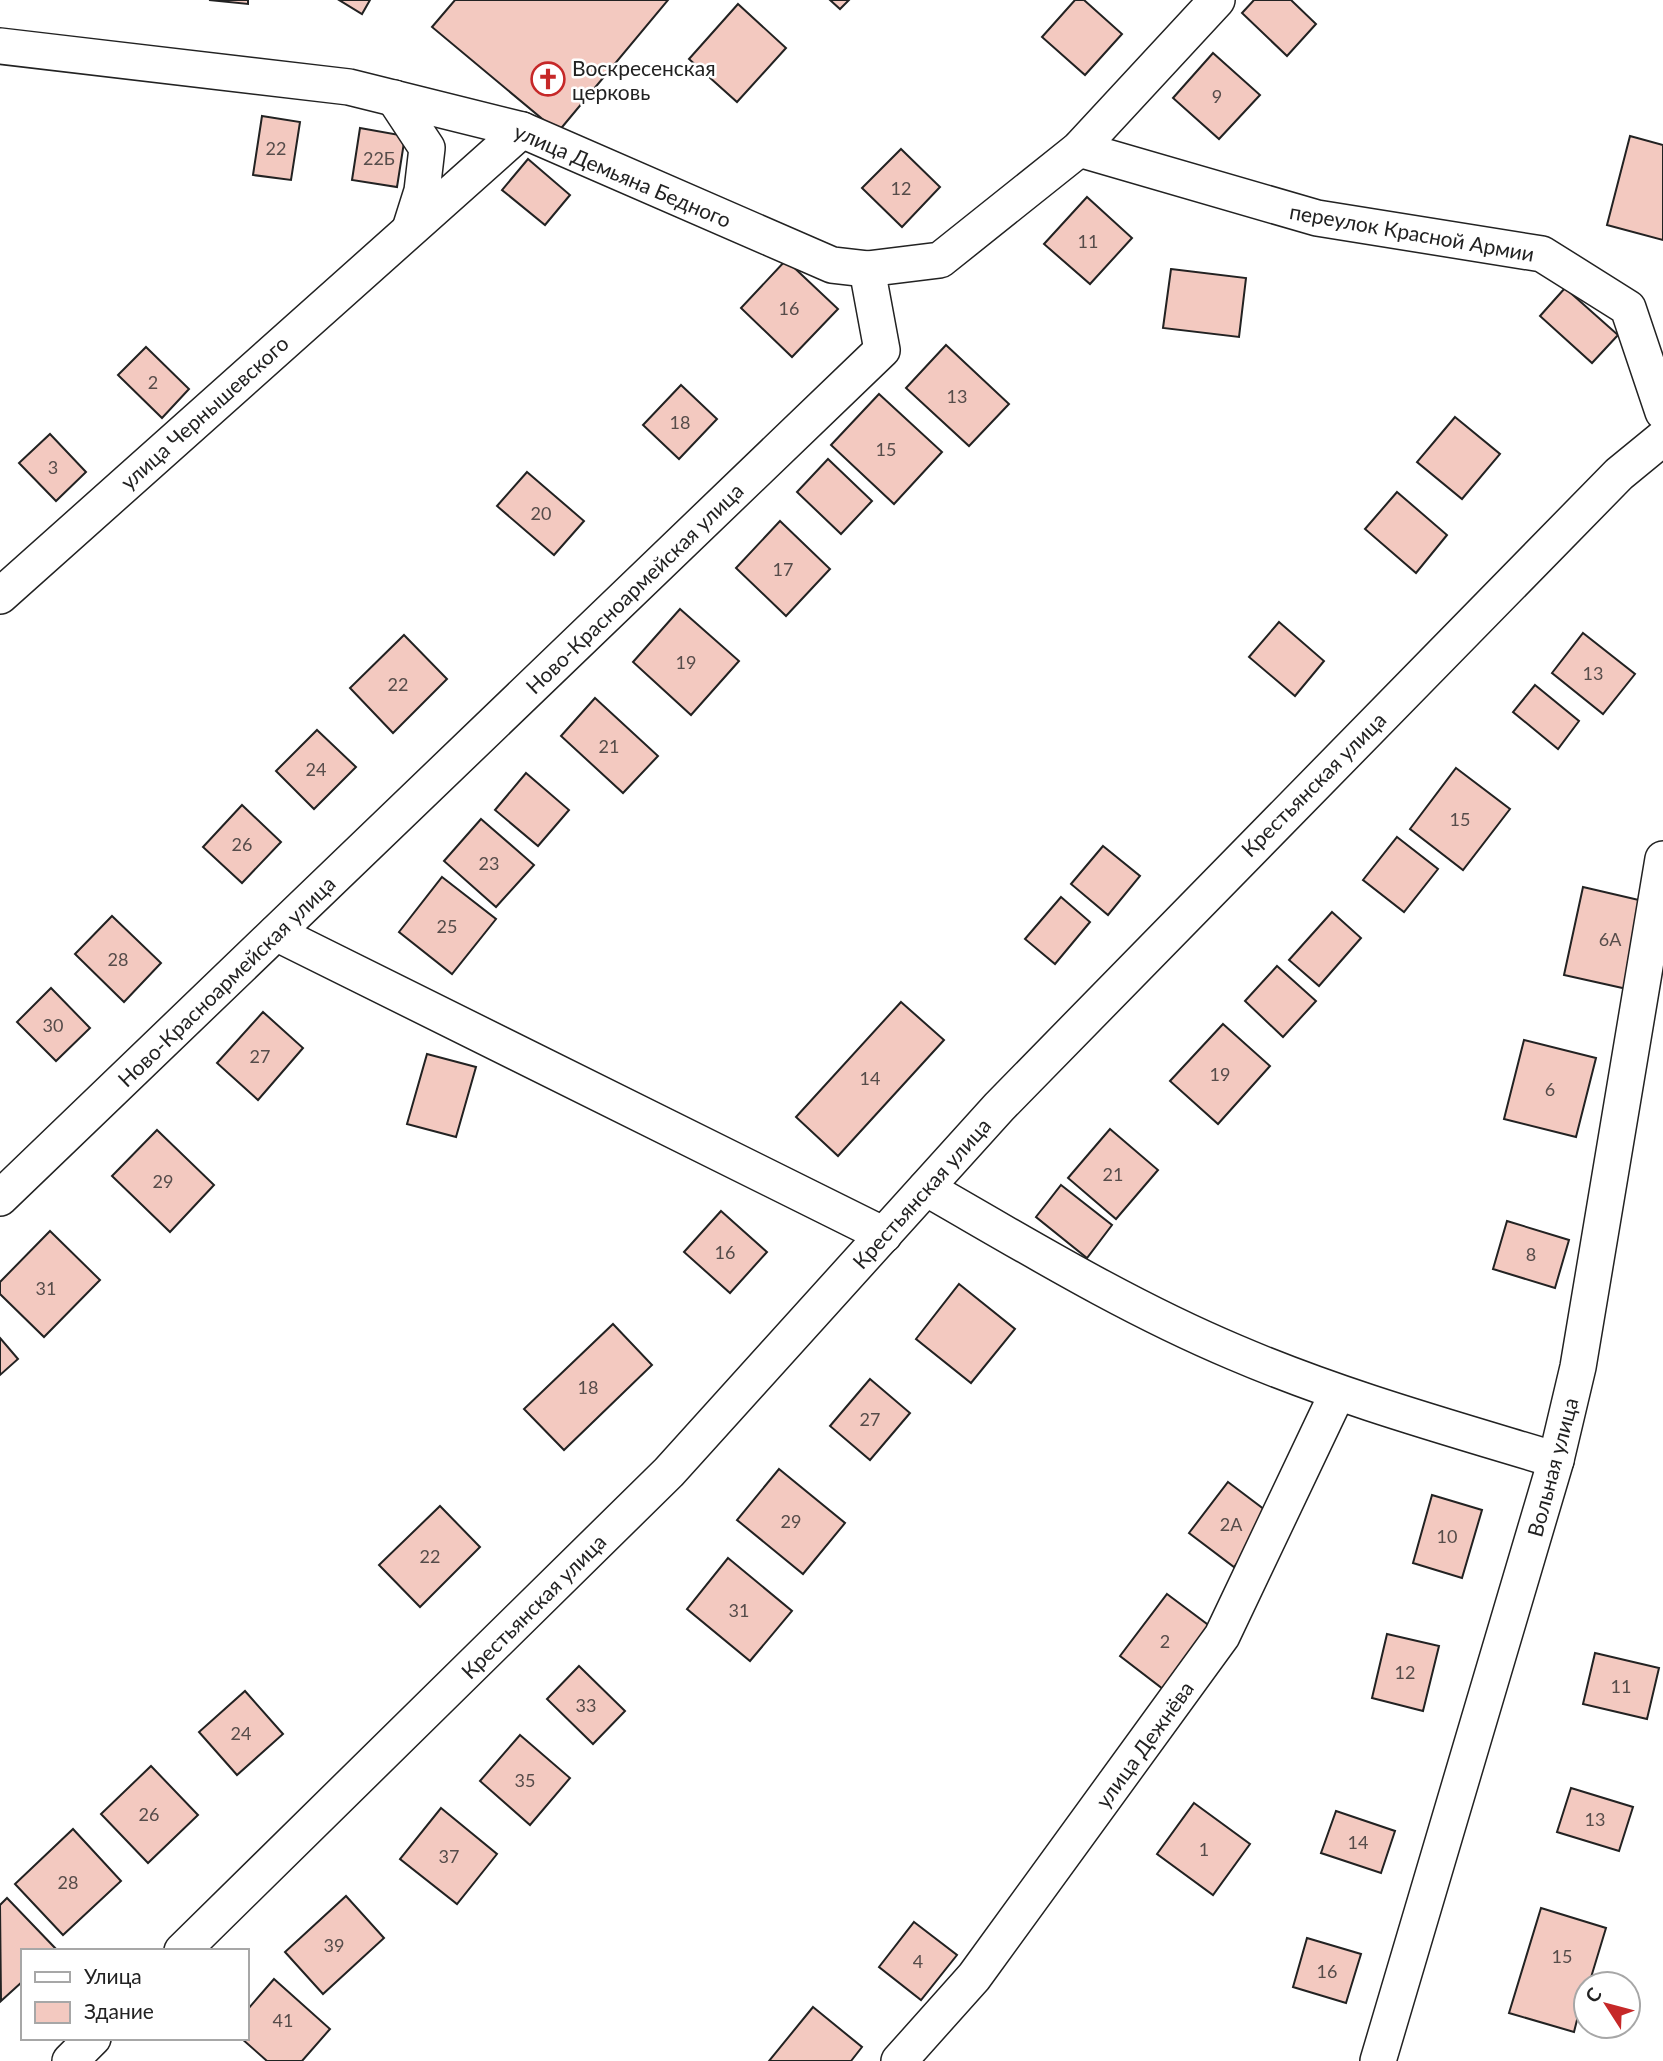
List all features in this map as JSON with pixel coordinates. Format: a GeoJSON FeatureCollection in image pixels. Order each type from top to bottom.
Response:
{"type":"FeatureCollection","features":[{"type":"Feature","properties":{"kind":"street"},"geometry":{"type":"LineString","coordinates":[[867,269],[940,260],[1079,149],[1217,0]]}},
{"type":"Feature","properties":{"kind":"street","name":"улица Демьяна Бедного"},"geometry":{"type":"LineString","coordinates":[[0,46],[349,87],[522,130],[832,265],[867,269]]}},
{"type":"Feature","properties":{"kind":"street"},"geometry":{"type":"LineString","coordinates":[[394,98],[427,148],[422,191],[410,229]]}},
{"type":"Feature","properties":{"kind":"street","name":"улица Чернышевского"},"geometry":{"type":"LineString","coordinates":[[0,596],[522,130]]}},
{"type":"Feature","properties":{"kind":"street","name":"переулок Красной Армии"},"geometry":{"type":"LineString","coordinates":[[1079,149],[1317,218],[1542,254],[1628,308],[1663,412]]}},
{"type":"Feature","properties":{"kind":"street","name":"Ново-Красноармейская улица"},"geometry":{"type":"LineString","coordinates":[[0,1198],[882,349],[867,269]]}},
{"type":"Feature","properties":{"kind":"street","name":"Крестьянская улица"},"geometry":{"type":"LineString","coordinates":[[184,1949],[669,1472],[999,1107],[1619,474],[1663,438]]}},
{"type":"Feature","properties":{"kind":"street","name":"Вольная улица"},"geometry":{"type":"LineString","coordinates":[[1378,2061],[1556,1460],[1578,1367],[1663,859]]}},
{"type":"Feature","properties":{"kind":"street"},"geometry":{"type":"LineString","coordinates":[[276,933],[884,1235]]}},
{"type":"Feature","properties":{"kind":"street"},"geometry":{"type":"LineString","coordinates":[[926,1188],[1115,1296],[1233,1352],[1337,1394],[1556,1460]]}},
{"type":"Feature","properties":{"kind":"street","name":"улица Дежнёва"},"geometry":{"type":"LineString","coordinates":[[899,2061],[974,1977],[1222,1636],[1337,1394]]}},
{"type":"Feature","properties":{"kind":"street"},"geometry":{"type":"LineString","coordinates":[[70,2061],[91,2040]]}},
{"type":"Feature","properties":{"kind":"building"},"geometry":{"type":"Polygon","coordinates":[[[209,0],[248,0],[248,4],[209,0]]]}},
{"type":"Feature","properties":{"kind":"building"},"geometry":{"type":"Polygon","coordinates":[[[339,0],[370,0],[362,14],[339,0]]]}},
{"type":"Feature","properties":{"kind":"building","name":"Воскресенская церковь"},"geometry":{"type":"Polygon","coordinates":[[[455,0],[668,0],[558,132],[432,27],[455,0]]]}},
{"type":"Feature","properties":{"kind":"building"},"geometry":{"type":"Polygon","coordinates":[[[830,0],[849,0],[840,9],[830,0]]]}},
{"type":"Feature","properties":{"kind":"building"},"geometry":{"type":"Polygon","coordinates":[[[1075,0],[1084,0],[1122,34],[1085,75],[1042,37],[1075,0]]]}},
{"type":"Feature","properties":{"kind":"building"},"geometry":{"type":"Polygon","coordinates":[[[1254,0],[1291,0],[1316,24],[1287,56],[1242,13],[1254,0]]]}},
{"type":"Feature","properties":{"kind":"building"},"geometry":{"type":"Polygon","coordinates":[[[738,4],[786,48],[737,102],[689,59],[738,4]]]}},
{"type":"Feature","properties":{"kind":"building"},"geometry":{"type":"Polygon","coordinates":[[[1213,53],[1260,95],[1219,139],[1173,98],[1213,53]]]}},
{"type":"Feature","properties":{"kind":"building"},"geometry":{"type":"Polygon","coordinates":[[[262,116],[300,122],[291,180],[253,175],[262,116]]]}},
{"type":"Feature","properties":{"kind":"building"},"geometry":{"type":"Polygon","coordinates":[[[360,128],[405,136],[397,187],[352,180],[360,128]]]}},
{"type":"Feature","properties":{"kind":"building"},"geometry":{"type":"Polygon","coordinates":[[[1630,136],[1663,145],[1663,240],[1607,225],[1630,136]]]}},
{"type":"Feature","properties":{"kind":"building"},"geometry":{"type":"Polygon","coordinates":[[[901,149],[940,187],[902,227],[862,188],[901,149]]]}},
{"type":"Feature","properties":{"kind":"building"},"geometry":{"type":"Polygon","coordinates":[[[528,159],[570,195],[545,225],[502,190],[528,159]]]}},
{"type":"Feature","properties":{"kind":"building"},"geometry":{"type":"Polygon","coordinates":[[[1087,197],[1132,238],[1090,284],[1044,244],[1087,197]]]}},
{"type":"Feature","properties":{"kind":"building"},"geometry":{"type":"Polygon","coordinates":[[[786,260],[838,309],[792,357],[741,308],[786,260]]]}},
{"type":"Feature","properties":{"kind":"building"},"geometry":{"type":"Polygon","coordinates":[[[1171,269],[1246,278],[1239,337],[1163,328],[1171,269]]]}},
{"type":"Feature","properties":{"kind":"building"},"geometry":{"type":"Polygon","coordinates":[[[1565,288],[1618,335],[1592,363],[1540,316],[1565,288]]]}},
{"type":"Feature","properties":{"kind":"building"},"geometry":{"type":"Polygon","coordinates":[[[946,345],[1009,404],[969,446],[906,388],[946,345]]]}},
{"type":"Feature","properties":{"kind":"building"},"geometry":{"type":"Polygon","coordinates":[[[146,347],[189,389],[162,418],[118,375],[146,347]]]}},
{"type":"Feature","properties":{"kind":"building"},"geometry":{"type":"Polygon","coordinates":[[[681,385],[717,419],[679,459],[643,425],[681,385]]]}},
{"type":"Feature","properties":{"kind":"building"},"geometry":{"type":"Polygon","coordinates":[[[879,394],[942,452],[894,504],[831,445],[879,394]]]}},
{"type":"Feature","properties":{"kind":"building"},"geometry":{"type":"Polygon","coordinates":[[[1455,417],[1500,454],[1462,499],[1417,462],[1455,417]]]}},
{"type":"Feature","properties":{"kind":"building"},"geometry":{"type":"Polygon","coordinates":[[[50,434],[86,472],[56,501],[19,463],[50,434]]]}},
{"type":"Feature","properties":{"kind":"building"},"geometry":{"type":"Polygon","coordinates":[[[828,459],[872,501],[841,534],[797,492],[828,459]]]}},
{"type":"Feature","properties":{"kind":"building"},"geometry":{"type":"Polygon","coordinates":[[[527,472],[584,521],[554,555],[497,506],[527,472]]]}},
{"type":"Feature","properties":{"kind":"building"},"geometry":{"type":"Polygon","coordinates":[[[1397,492],[1447,535],[1416,573],[1365,529],[1397,492]]]}},
{"type":"Feature","properties":{"kind":"building"},"geometry":{"type":"Polygon","coordinates":[[[780,521],[830,569],[786,616],[736,568],[780,521]]]}},
{"type":"Feature","properties":{"kind":"building"},"geometry":{"type":"Polygon","coordinates":[[[680,609],[739,661],[691,715],[633,662],[680,609]]]}},
{"type":"Feature","properties":{"kind":"building"},"geometry":{"type":"Polygon","coordinates":[[[1279,622],[1324,661],[1295,696],[1249,657],[1279,622]]]}},
{"type":"Feature","properties":{"kind":"building"},"geometry":{"type":"Polygon","coordinates":[[[1583,633],[1635,674],[1603,714],[1552,673],[1583,633]]]}},
{"type":"Feature","properties":{"kind":"building"},"geometry":{"type":"Polygon","coordinates":[[[404,635],[447,679],[393,733],[350,688],[404,635]]]}},
{"type":"Feature","properties":{"kind":"building"},"geometry":{"type":"Polygon","coordinates":[[[1535,685],[1579,721],[1558,749],[1513,712],[1535,685]]]}},
{"type":"Feature","properties":{"kind":"building"},"geometry":{"type":"Polygon","coordinates":[[[595,698],[658,756],[623,793],[561,736],[595,698]]]}},
{"type":"Feature","properties":{"kind":"building"},"geometry":{"type":"Polygon","coordinates":[[[317,730],[356,767],[314,809],[276,771],[317,730]]]}},
{"type":"Feature","properties":{"kind":"building"},"geometry":{"type":"Polygon","coordinates":[[[1456,768],[1510,809],[1463,870],[1410,829],[1456,768]]]}},
{"type":"Feature","properties":{"kind":"building"},"geometry":{"type":"Polygon","coordinates":[[[526,773],[569,810],[538,846],[495,810],[526,773]]]}},
{"type":"Feature","properties":{"kind":"building"},"geometry":{"type":"Polygon","coordinates":[[[242,805],[281,842],[242,883],[203,847],[242,805]]]}},
{"type":"Feature","properties":{"kind":"building"},"geometry":{"type":"Polygon","coordinates":[[[481,819],[534,865],[496,907],[444,861],[481,819]]]}},
{"type":"Feature","properties":{"kind":"building"},"geometry":{"type":"Polygon","coordinates":[[[1397,837],[1438,869],[1404,912],[1363,880],[1397,837]]]}},
{"type":"Feature","properties":{"kind":"building"},"geometry":{"type":"Polygon","coordinates":[[[1103,846],[1140,876],[1108,915],[1071,884],[1103,846]]]}},
{"type":"Feature","properties":{"kind":"building"},"geometry":{"type":"Polygon","coordinates":[[[442,877],[496,919],[452,974],[399,932],[442,877]]]}},
{"type":"Feature","properties":{"kind":"building"},"geometry":{"type":"Polygon","coordinates":[[[1583,887],[1656,904],[1636,991],[1564,975],[1583,887]]]}},
{"type":"Feature","properties":{"kind":"building"},"geometry":{"type":"Polygon","coordinates":[[[1061,897],[1090,922],[1055,964],[1025,939],[1061,897]]]}},
{"type":"Feature","properties":{"kind":"building"},"geometry":{"type":"Polygon","coordinates":[[[1332,912],[1361,938],[1319,986],[1289,960],[1332,912]]]}},
{"type":"Feature","properties":{"kind":"building"},"geometry":{"type":"Polygon","coordinates":[[[112,916],[161,963],[124,1002],[75,954],[112,916]]]}},
{"type":"Feature","properties":{"kind":"building"},"geometry":{"type":"Polygon","coordinates":[[[1277,966],[1316,1001],[1283,1037],[1245,1001],[1277,966]]]}},
{"type":"Feature","properties":{"kind":"building"},"geometry":{"type":"Polygon","coordinates":[[[51,988],[90,1028],[56,1061],[17,1022],[51,988]]]}},
{"type":"Feature","properties":{"kind":"building"},"geometry":{"type":"Polygon","coordinates":[[[901,1002],[944,1040],[838,1156],[796,1117],[901,1002]]]}},
{"type":"Feature","properties":{"kind":"building"},"geometry":{"type":"Polygon","coordinates":[[[263,1012],[303,1048],[258,1100],[217,1063],[263,1012]]]}},
{"type":"Feature","properties":{"kind":"building"},"geometry":{"type":"Polygon","coordinates":[[[1223,1024],[1270,1066],[1218,1124],[1170,1081],[1223,1024]]]}},
{"type":"Feature","properties":{"kind":"building"},"geometry":{"type":"Polygon","coordinates":[[[1524,1040],[1596,1058],[1576,1137],[1504,1119],[1524,1040]]]}},
{"type":"Feature","properties":{"kind":"building"},"geometry":{"type":"Polygon","coordinates":[[[427,1054],[476,1067],[456,1137],[407,1124],[427,1054]]]}},
{"type":"Feature","properties":{"kind":"building"},"geometry":{"type":"Polygon","coordinates":[[[1110,1129],[1158,1170],[1116,1219],[1068,1178],[1110,1129]]]}},
{"type":"Feature","properties":{"kind":"building"},"geometry":{"type":"Polygon","coordinates":[[[157,1130],[214,1185],[170,1232],[112,1176],[157,1130]]]}},
{"type":"Feature","properties":{"kind":"building"},"geometry":{"type":"Polygon","coordinates":[[[1061,1185],[1112,1225],[1087,1258],[1036,1217],[1061,1185]]]}},
{"type":"Feature","properties":{"kind":"building"},"geometry":{"type":"Polygon","coordinates":[[[721,1211],[767,1252],[730,1293],[684,1252],[721,1211]]]}},
{"type":"Feature","properties":{"kind":"building"},"geometry":{"type":"Polygon","coordinates":[[[1507,1221],[1569,1240],[1555,1288],[1493,1269],[1507,1221]]]}},
{"type":"Feature","properties":{"kind":"building"},"geometry":{"type":"Polygon","coordinates":[[[50,1231],[100,1280],[44,1337],[0,1294],[0,1282],[50,1231]]]}},
{"type":"Feature","properties":{"kind":"building"},"geometry":{"type":"Polygon","coordinates":[[[959,1284],[1015,1329],[971,1383],[916,1339],[959,1284]]]}},
{"type":"Feature","properties":{"kind":"building"},"geometry":{"type":"Polygon","coordinates":[[[613,1324],[652,1365],[564,1450],[524,1409],[613,1324]]]}},
{"type":"Feature","properties":{"kind":"building"},"geometry":{"type":"Polygon","coordinates":[[[0,1338],[18,1359],[0,1375],[0,1338]]]}},
{"type":"Feature","properties":{"kind":"building"},"geometry":{"type":"Polygon","coordinates":[[[870,1379],[910,1413],[870,1460],[830,1426],[870,1379]]]}},
{"type":"Feature","properties":{"kind":"building"},"geometry":{"type":"Polygon","coordinates":[[[779,1469],[845,1523],[803,1574],[737,1520],[779,1469]]]}},
{"type":"Feature","properties":{"kind":"building"},"geometry":{"type":"Polygon","coordinates":[[[1228,1482],[1273,1516],[1234,1567],[1189,1533],[1228,1482]]]}},
{"type":"Feature","properties":{"kind":"building"},"geometry":{"type":"Polygon","coordinates":[[[1432,1495],[1482,1510],[1462,1578],[1413,1563],[1432,1495]]]}},
{"type":"Feature","properties":{"kind":"building"},"geometry":{"type":"Polygon","coordinates":[[[440,1506],[480,1547],[420,1607],[379,1565],[440,1506]]]}},
{"type":"Feature","properties":{"kind":"building"},"geometry":{"type":"Polygon","coordinates":[[[728,1558],[792,1611],[750,1661],[687,1609],[728,1558]]]}},
{"type":"Feature","properties":{"kind":"building"},"geometry":{"type":"Polygon","coordinates":[[[1167,1594],[1211,1627],[1163,1689],[1120,1656],[1167,1594]]]}},
{"type":"Feature","properties":{"kind":"building"},"geometry":{"type":"Polygon","coordinates":[[[1387,1634],[1439,1646],[1423,1711],[1372,1698],[1387,1634]]]}},
{"type":"Feature","properties":{"kind":"building"},"geometry":{"type":"Polygon","coordinates":[[[1595,1653],[1659,1668],[1647,1719],[1583,1704],[1595,1653]]]}},
{"type":"Feature","properties":{"kind":"building"},"geometry":{"type":"Polygon","coordinates":[[[579,1666],[625,1711],[593,1744],[547,1699],[579,1666]]]}},
{"type":"Feature","properties":{"kind":"building"},"geometry":{"type":"Polygon","coordinates":[[[245,1691],[283,1734],[237,1775],[199,1732],[245,1691]]]}},
{"type":"Feature","properties":{"kind":"building"},"geometry":{"type":"Polygon","coordinates":[[[520,1735],[570,1778],[530,1825],[480,1781],[520,1735]]]}},
{"type":"Feature","properties":{"kind":"building"},"geometry":{"type":"Polygon","coordinates":[[[151,1766],[198,1815],[148,1863],[101,1814],[151,1766]]]}},
{"type":"Feature","properties":{"kind":"building"},"geometry":{"type":"Polygon","coordinates":[[[1571,1788],[1633,1807],[1619,1851],[1557,1832],[1571,1788]]]}},
{"type":"Feature","properties":{"kind":"building"},"geometry":{"type":"Polygon","coordinates":[[[1194,1803],[1250,1844],[1213,1895],[1157,1854],[1194,1803]]]}},
{"type":"Feature","properties":{"kind":"building"},"geometry":{"type":"Polygon","coordinates":[[[441,1808],[497,1854],[457,1904],[400,1859],[441,1808]]]}},
{"type":"Feature","properties":{"kind":"building"},"geometry":{"type":"Polygon","coordinates":[[[1336,1811],[1395,1831],[1381,1873],[1321,1853],[1336,1811]]]}},
{"type":"Feature","properties":{"kind":"building"},"geometry":{"type":"Polygon","coordinates":[[[73,1829],[121,1881],[63,1935],[15,1884],[73,1829]]]}},
{"type":"Feature","properties":{"kind":"building"},"geometry":{"type":"Polygon","coordinates":[[[346,1896],[384,1938],[323,1994],[285,1952],[346,1896]]]}},
{"type":"Feature","properties":{"kind":"building"},"geometry":{"type":"Polygon","coordinates":[[[7,1898],[56,1949],[21,1949],[21,1983],[1,2001],[0,1905],[7,1898]]]}},
{"type":"Feature","properties":{"kind":"building"},"geometry":{"type":"Polygon","coordinates":[[[1541,1908],[1606,1928],[1593,1970],[1572,1970],[1572,2031],[1509,2013],[1541,1908]]]}},
{"type":"Feature","properties":{"kind":"building"},"geometry":{"type":"Polygon","coordinates":[[[914,1922],[957,1955],[921,2000],[879,1967],[914,1922]]]}},
{"type":"Feature","properties":{"kind":"building"},"geometry":{"type":"Polygon","coordinates":[[[1307,1938],[1361,1954],[1346,2003],[1293,1987],[1307,1938]]]}},
{"type":"Feature","properties":{"kind":"building"},"geometry":{"type":"Polygon","coordinates":[[[274,1979],[330,2029],[302,2061],[267,2061],[243,2040],[248,2040],[248,2009],[274,1979]]]}},
{"type":"Feature","properties":{"kind":"building"},"geometry":{"type":"Polygon","coordinates":[[[813,2007],[862,2047],[851,2061],[769,2061],[813,2007]]]}},
{"type":"Feature","properties":{"kind":"place","name":"Воскресенская церковь"},"geometry":{"type":"Point","coordinates":[548,79]}}]}
